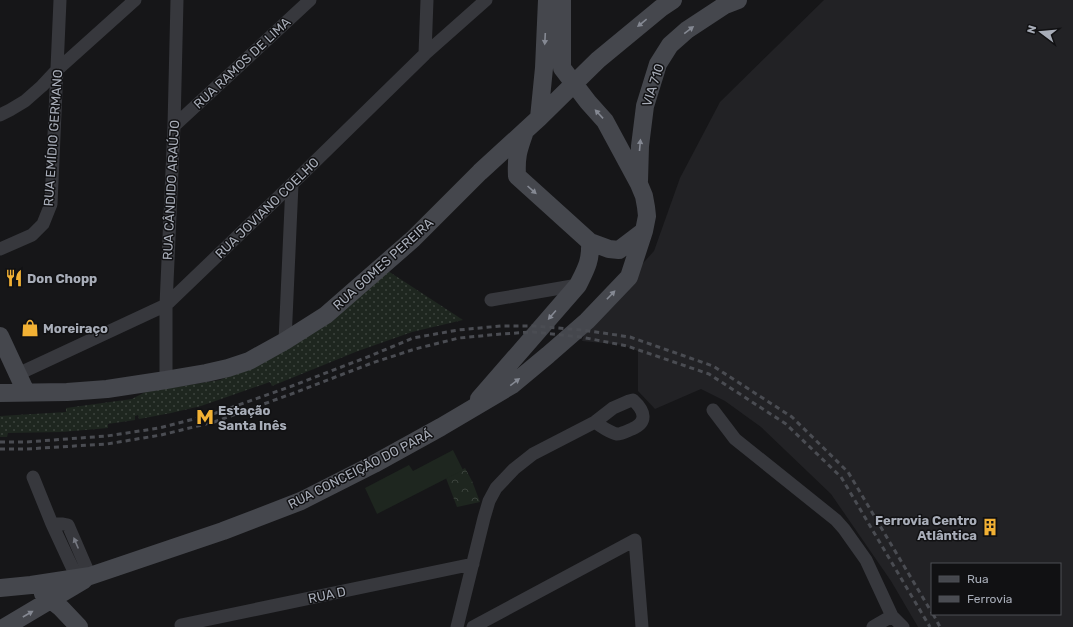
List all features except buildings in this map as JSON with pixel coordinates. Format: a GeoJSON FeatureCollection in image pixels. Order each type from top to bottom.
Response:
{"type":"FeatureCollection","features":[{"type":"Feature","properties":{"kind":"main road"},"geometry":{"type":"LineString","coordinates":[[539,118],[544,68],[547,0]]}},
{"type":"Feature","properties":{"kind":"main road"},"geometry":{"type":"LineString","coordinates":[[487,167],[517,176],[590,242],[609,249],[619,250],[644,231],[647,216],[644,196],[639,184],[605,121],[573,84],[562,68],[562,0]]}},
{"type":"Feature","properties":{"kind":"main road","name":"RUA GOMES PEREIRA"},"geometry":{"type":"LineString","coordinates":[[0,393],[67,392],[100,389],[206,373],[249,361],[285,341],[326,315],[412,239],[526,131],[598,60],[661,8],[673,0]]}},
{"type":"Feature","properties":{"kind":"main road","name":"VIA 710"},"geometry":{"type":"LineString","coordinates":[[639,184],[640,146],[645,106],[658,64],[670,45],[687,30],[725,5],[738,0]]}},
{"type":"Feature","properties":{"kind":"main road"},"geometry":{"type":"LineString","coordinates":[[517,176],[516,162],[518,152],[526,131]]}},
{"type":"Feature","properties":{"kind":"main road","name":"RUA CONCEIÇÃO DO PARÁ"},"geometry":{"type":"LineString","coordinates":[[0,588],[83,577],[223,531],[301,501],[374,464],[470,411],[512,384],[587,321],[629,277],[644,231]]}},
{"type":"Feature","properties":{"kind":"main road"},"geometry":{"type":"LineString","coordinates":[[470,411],[482,395],[578,285],[587,267],[591,254],[590,242]]}},
{"type":"Feature","properties":{"kind":"main road"},"geometry":{"type":"LineString","coordinates":[[0,336],[26,392]]}},
{"type":"Feature","properties":{"kind":"main road"},"geometry":{"type":"LineString","coordinates":[[5,627],[51,600],[83,577]]}},
{"type":"Feature","properties":{"kind":"main road"},"geometry":{"type":"LineString","coordinates":[[76,623],[72,611],[83,577]]}},
{"type":"Feature","properties":{"kind":"main road"},"geometry":{"type":"LineString","coordinates":[[31,585],[51,600],[76,623]]}},
{"type":"Feature","properties":{"kind":"street","name":"RUA EMÍDIO GERMANO"},"geometry":{"type":"LineString","coordinates":[[0,249],[32,235],[43,224],[51,204],[60,0]]}},
{"type":"Feature","properties":{"kind":"street"},"geometry":{"type":"LineString","coordinates":[[0,115],[25,101],[134,0]]}},
{"type":"Feature","properties":{"kind":"street","name":"RUA CÂNDIDO ARAÚJO"},"geometry":{"type":"LineString","coordinates":[[166,380],[166,305],[174,126],[177,0]]}},
{"type":"Feature","properties":{"kind":"street","name":"RUA RAMOS DE LIMA"},"geometry":{"type":"LineString","coordinates":[[174,126],[310,0]]}},
{"type":"Feature","properties":{"kind":"street"},"geometry":{"type":"LineString","coordinates":[[425,54],[427,0]]}},
{"type":"Feature","properties":{"kind":"street","name":"RUA JOVIANO COELHO"},"geometry":{"type":"LineString","coordinates":[[18,374],[166,305],[425,54],[486,0]]}},
{"type":"Feature","properties":{"kind":"street"},"geometry":{"type":"LineString","coordinates":[[285,341],[292,184]]}},
{"type":"Feature","properties":{"kind":"street"},"geometry":{"type":"LineString","coordinates":[[490,300],[578,285]]}},
{"type":"Feature","properties":{"kind":"street"},"geometry":{"type":"LineString","coordinates":[[713,410],[735,439],[836,520],[844,529],[866,560],[892,621],[903,627]]}},
{"type":"Feature","properties":{"kind":"street"},"geometry":{"type":"LineString","coordinates":[[457,627],[484,518],[496,488],[514,469],[533,454],[595,422]]}},
{"type":"Feature","properties":{"kind":"street"},"geometry":{"type":"LineString","coordinates":[[33,477],[52,524],[68,525],[83,577]]}},
{"type":"Feature","properties":{"kind":"street"},"geometry":{"type":"LineString","coordinates":[[473,627],[635,540],[642,627]]}},
{"type":"Feature","properties":{"kind":"street","name":"RUA D"},"geometry":{"type":"LineString","coordinates":[[181,626],[473,564]]}},
{"type":"Feature","properties":{"kind":"street"},"geometry":{"type":"LineString","coordinates":[[873,627],[892,621]]}},
{"type":"Feature","properties":{"kind":"shaded area"},"geometry":{"type":"Polygon","coordinates":[[[824,0],[1073,0],[1073,627],[918,627],[891,581],[831,494],[761,427],[725,401],[701,389],[655,409],[638,391],[638,351],[623,345],[582,341],[587,325],[654,251],[680,178],[720,102],[824,0]]]}},
{"type":"Feature","properties":{"kind":"green space"},"geometry":{"type":"Polygon","coordinates":[[[385,269],[463,320],[412,332],[358,351],[272,386],[270,382],[201,406],[139,419],[138,415],[135,416],[135,420],[108,424],[108,428],[62,432],[8,433],[7,437],[0,437],[0,416],[66,412],[66,408],[132,399],[145,392],[220,380],[264,361],[385,269]]]}},
{"type":"Feature","properties":{"kind":"green space"},"geometry":{"type":"Polygon","coordinates":[[[453,450],[463,470],[377,514],[365,488],[409,465],[413,471],[453,450]]]}},
{"type":"Feature","properties":{"kind":"green space"},"geometry":{"type":"Polygon","coordinates":[[[465,468],[480,502],[457,507],[446,478],[465,468]]]}},
{"type":"Feature","properties":{"kind":"railway"},"geometry":{"type":"LineString","coordinates":[[0,442],[26,442],[107,436],[159,428],[213,414],[292,386],[413,338],[458,330],[501,326],[534,326],[582,330],[630,337],[713,366],[792,417],[848,472],[931,611]]}},
{"type":"Feature","properties":{"kind":"railway"},"geometry":{"type":"LineString","coordinates":[[0,449],[26,449],[107,444],[161,435],[214,422],[372,363],[415,349],[459,338],[533,332],[581,337],[627,346],[709,374],[786,424],[841,477],[930,627]]}},
{"type":"Feature","properties":{"kind":"railway"},"geometry":{"type":"LineString","coordinates":[[934,615],[940,627]]}},
{"type":"Feature","properties":{"kind":"place","name":"Don Chopp"},"geometry":{"type":"Point","coordinates":[14,278]}},
{"type":"Feature","properties":{"kind":"place","name":"Moreiraço"},"geometry":{"type":"Point","coordinates":[30,328]}},
{"type":"Feature","properties":{"kind":"place","name":"Estação Santa Inês"},"geometry":{"type":"Point","coordinates":[205,417]}},
{"type":"Feature","properties":{"kind":"place","name":"Ferrovia Centro Atlântica"},"geometry":{"type":"Point","coordinates":[990,527]}}]}
